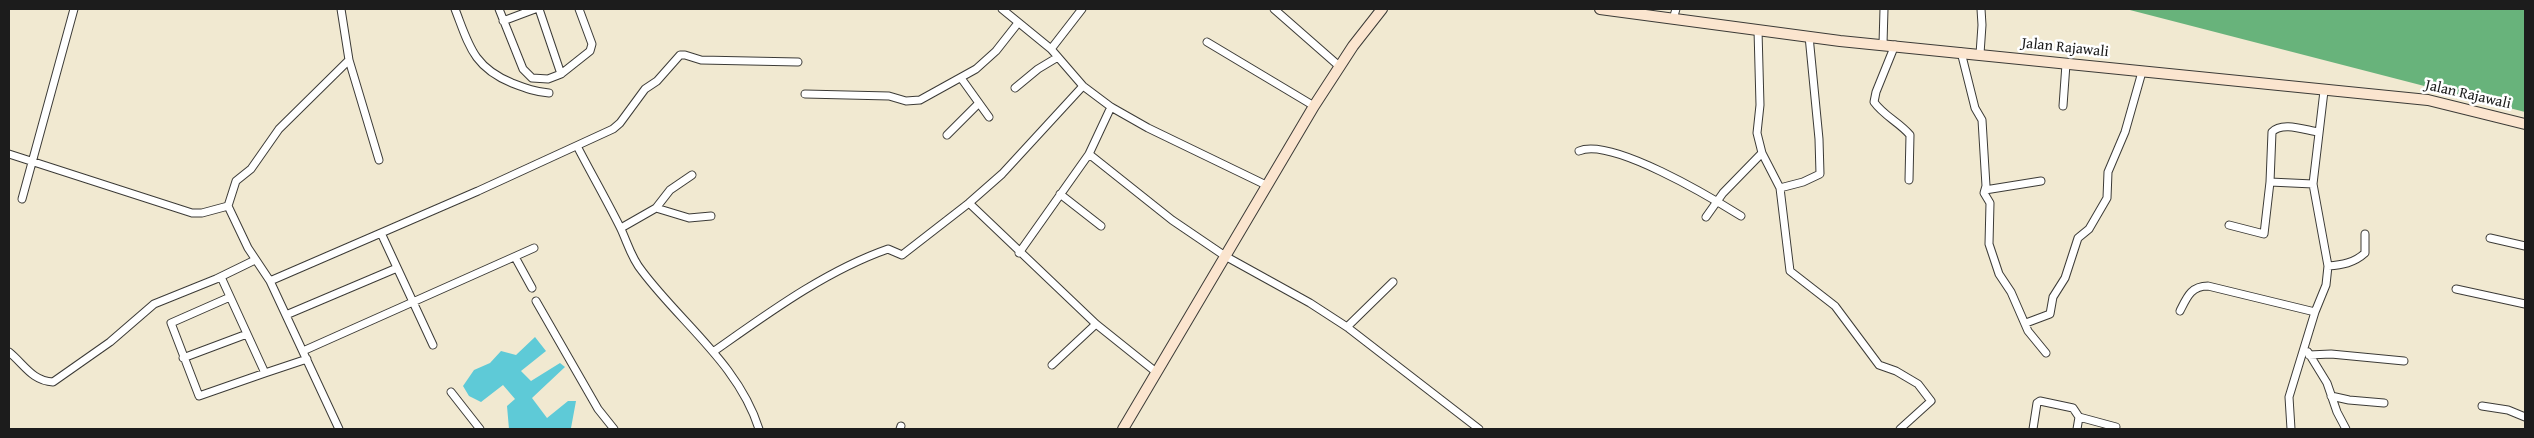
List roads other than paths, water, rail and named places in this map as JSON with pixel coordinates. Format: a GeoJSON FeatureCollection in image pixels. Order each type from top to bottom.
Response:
{"type":"FeatureCollection","features":[{"type":"Feature","properties":{"kind":"street"},"geometry":{"type":"LineString","coordinates":[[22,199],[31,160],[74,9]]}},
{"type":"Feature","properties":{"kind":"street"},"geometry":{"type":"LineString","coordinates":[[341,9],[349,60],[378,160]]}},
{"type":"Feature","properties":{"kind":"street"},"geometry":{"type":"LineString","coordinates":[[455,9],[469,45],[485,68],[494,76],[534,92],[549,93]]}},
{"type":"Feature","properties":{"kind":"street"},"geometry":{"type":"LineString","coordinates":[[499,9],[523,69],[532,78],[548,79],[561,74],[590,51],[592,44],[579,9]]}},
{"type":"Feature","properties":{"kind":"street"},"geometry":{"type":"LineString","coordinates":[[503,21],[534,9]]}},
{"type":"Feature","properties":{"kind":"street"},"geometry":{"type":"LineString","coordinates":[[539,9],[561,74]]}},
{"type":"Feature","properties":{"kind":"street"},"geometry":{"type":"LineString","coordinates":[[1002,9],[1051,48],[1083,86],[1111,107],[1148,128],[1266,185]]}},
{"type":"Feature","properties":{"kind":"street"},"geometry":{"type":"LineString","coordinates":[[1051,48],[1082,9]]}},
{"type":"Feature","properties":{"kind":"street"},"geometry":{"type":"LineString","coordinates":[[1274,9],[1339,66]]}},
{"type":"Feature","properties":{"kind":"street"},"geometry":{"type":"LineString","coordinates":[[1123,429],[1314,106],[1339,66],[1382,9]]}},
{"type":"Feature","properties":{"kind":"street","name":"Jalan Rajawali"},"geometry":{"type":"LineString","coordinates":[[1600,9],[1675,14],[1758,30],[1809,36],[2324,91],[2428,100],[2525,124]]}},
{"type":"Feature","properties":{"kind":"street"},"geometry":{"type":"LineString","coordinates":[[1883,44],[1884,9]]}},
{"type":"Feature","properties":{"kind":"street"},"geometry":{"type":"LineString","coordinates":[[1980,54],[1981,9]]}},
{"type":"Feature","properties":{"kind":"street"},"geometry":{"type":"LineString","coordinates":[[805,94],[888,96],[906,101],[920,100],[976,69],[996,51],[1018,23]]}},
{"type":"Feature","properties":{"kind":"street"},"geometry":{"type":"LineString","coordinates":[[1758,30],[1760,105],[1757,133],[1762,153],[1780,188],[1790,271],[1835,306],[1879,365],[1896,371],[1918,384],[1931,400],[1900,429]]}},
{"type":"Feature","properties":{"kind":"street"},"geometry":{"type":"LineString","coordinates":[[1780,188],[1803,182],[1820,174],[1819,139],[1809,36]]}},
{"type":"Feature","properties":{"kind":"street"},"geometry":{"type":"LineString","coordinates":[[1207,42],[1314,106]]}},
{"type":"Feature","properties":{"kind":"street"},"geometry":{"type":"LineString","coordinates":[[1896,45],[1874,102],[1881,112],[1901,124],[1910,134],[1909,180]]}},
{"type":"Feature","properties":{"kind":"street"},"geometry":{"type":"LineString","coordinates":[[1961,52],[1975,108],[1982,120],[1984,193],[1990,203],[1989,244],[1999,274],[2026,323],[2028,331],[2046,353]]}},
{"type":"Feature","properties":{"kind":"street"},"geometry":{"type":"LineString","coordinates":[[270,281],[576,146],[617,126],[645,89],[657,81],[680,56],[685,55],[701,60],[798,62]]}},
{"type":"Feature","properties":{"kind":"street"},"geometry":{"type":"LineString","coordinates":[[1015,88],[1038,69],[1058,57]]}},
{"type":"Feature","properties":{"kind":"street"},"geometry":{"type":"LineString","coordinates":[[339,429],[270,281],[255,260],[228,206],[236,181],[251,169],[278,129],[349,60]]}},
{"type":"Feature","properties":{"kind":"street"},"geometry":{"type":"LineString","coordinates":[[2063,106],[2066,64]]}},
{"type":"Feature","properties":{"kind":"street"},"geometry":{"type":"LineString","coordinates":[[2026,323],[2050,314],[2053,296],[2065,278],[2078,238],[2089,229],[2107,198],[2108,172],[2124,132],[2142,72]]}},
{"type":"Feature","properties":{"kind":"street"},"geometry":{"type":"LineString","coordinates":[[961,78],[989,117]]}},
{"type":"Feature","properties":{"kind":"street"},"geometry":{"type":"LineString","coordinates":[[713,352],[773,311],[833,275],[888,249],[902,255],[969,203],[1027,149],[1083,86]]}},
{"type":"Feature","properties":{"kind":"street"},"geometry":{"type":"LineString","coordinates":[[2291,429],[2290,397],[2315,312],[2326,285],[2328,266],[2312,184],[2324,91]]}},
{"type":"Feature","properties":{"kind":"street"},"geometry":{"type":"LineString","coordinates":[[947,135],[978,104]]}},
{"type":"Feature","properties":{"kind":"street"},"geometry":{"type":"LineString","coordinates":[[1019,253],[1089,154],[1111,107]]}},
{"type":"Feature","properties":{"kind":"street"},"geometry":{"type":"LineString","coordinates":[[2229,225],[2264,234],[2270,182],[2272,132],[2276,128],[2283,127],[2318,132]]}},
{"type":"Feature","properties":{"kind":"street"},"geometry":{"type":"LineString","coordinates":[[576,146],[621,228],[642,272],[713,352],[747,397],[759,429]]}},
{"type":"Feature","properties":{"kind":"street"},"geometry":{"type":"LineString","coordinates":[[1579,151],[1591,148],[1629,158],[1717,201],[1742,216]]}},
{"type":"Feature","properties":{"kind":"street"},"geometry":{"type":"LineString","coordinates":[[1706,217],[1717,201],[1762,153]]}},
{"type":"Feature","properties":{"kind":"street"},"geometry":{"type":"LineString","coordinates":[[9,154],[192,213],[202,213],[228,206]]}},
{"type":"Feature","properties":{"kind":"street"},"geometry":{"type":"LineString","coordinates":[[1089,154],[1165,214],[1225,256],[1347,327],[1478,429]]}},
{"type":"Feature","properties":{"kind":"street"},"geometry":{"type":"LineString","coordinates":[[621,228],[656,208],[670,190],[692,175]]}},
{"type":"Feature","properties":{"kind":"street"},"geometry":{"type":"LineString","coordinates":[[1985,190],[2042,181]]}},
{"type":"Feature","properties":{"kind":"street"},"geometry":{"type":"LineString","coordinates":[[2270,182],[2312,184]]}},
{"type":"Feature","properties":{"kind":"street"},"geometry":{"type":"LineString","coordinates":[[1060,194],[1101,226]]}},
{"type":"Feature","properties":{"kind":"street"},"geometry":{"type":"LineString","coordinates":[[969,203],[1019,253],[1096,324],[1156,372]]}},
{"type":"Feature","properties":{"kind":"street"},"geometry":{"type":"LineString","coordinates":[[656,208],[689,218],[711,216]]}},
{"type":"Feature","properties":{"kind":"street"},"geometry":{"type":"LineString","coordinates":[[381,233],[433,345]]}},
{"type":"Feature","properties":{"kind":"street"},"geometry":{"type":"LineString","coordinates":[[2328,266],[2358,260],[2365,253],[2365,234]]}},
{"type":"Feature","properties":{"kind":"street"},"geometry":{"type":"LineString","coordinates":[[2490,238],[2525,246]]}},
{"type":"Feature","properties":{"kind":"street"},"geometry":{"type":"LineString","coordinates":[[303,351],[534,248]]}},
{"type":"Feature","properties":{"kind":"street"},"geometry":{"type":"LineString","coordinates":[[515,257],[532,288]]}},
{"type":"Feature","properties":{"kind":"street"},"geometry":{"type":"LineString","coordinates":[[9,352],[29,373],[46,382],[53,382],[110,342],[154,304],[221,277],[255,260]]}},
{"type":"Feature","properties":{"kind":"street"},"geometry":{"type":"LineString","coordinates":[[286,315],[397,268]]}},
{"type":"Feature","properties":{"kind":"street"},"geometry":{"type":"LineString","coordinates":[[221,277],[265,373]]}},
{"type":"Feature","properties":{"kind":"street"},"geometry":{"type":"LineString","coordinates":[[1347,327],[1393,282]]}},
{"type":"Feature","properties":{"kind":"street"},"geometry":{"type":"LineString","coordinates":[[2180,311],[2190,292],[2199,286],[2208,286],[2315,312]]}},
{"type":"Feature","properties":{"kind":"street"},"geometry":{"type":"LineString","coordinates":[[2456,289],[2525,304]]}},
{"type":"Feature","properties":{"kind":"street"},"geometry":{"type":"LineString","coordinates":[[230,297],[171,323],[183,358],[200,396],[307,359]]}},
{"type":"Feature","properties":{"kind":"street"},"geometry":{"type":"LineString","coordinates":[[536,301],[598,409],[614,429]]}},
{"type":"Feature","properties":{"kind":"street"},"geometry":{"type":"LineString","coordinates":[[1052,365],[1096,324]]}},
{"type":"Feature","properties":{"kind":"street"},"geometry":{"type":"LineString","coordinates":[[183,358],[247,334]]}},
{"type":"Feature","properties":{"kind":"street"},"geometry":{"type":"LineString","coordinates":[[2305,347],[2326,383],[2346,429]]}},
{"type":"Feature","properties":{"kind":"street"},"geometry":{"type":"LineString","coordinates":[[2309,354],[2331,354],[2404,361]]}},
{"type":"Feature","properties":{"kind":"street"},"geometry":{"type":"LineString","coordinates":[[451,392],[480,429]]}},
{"type":"Feature","properties":{"kind":"street"},"geometry":{"type":"LineString","coordinates":[[2331,396],[2349,400],[2384,403]]}},
{"type":"Feature","properties":{"kind":"street"},"geometry":{"type":"LineString","coordinates":[[2033,429],[2040,401],[2074,408],[2079,417],[2077,429]]}},
{"type":"Feature","properties":{"kind":"street"},"geometry":{"type":"LineString","coordinates":[[2482,406],[2508,410],[2525,417]]}},
{"type":"Feature","properties":{"kind":"street"},"geometry":{"type":"LineString","coordinates":[[2079,417],[2118,429]]}},
{"type":"Feature","properties":{"kind":"water"},"geometry":{"type":"Polygon","coordinates":[[[535,337],[546,351],[521,371],[531,381],[560,363],[565,367],[532,398],[547,418],[568,401],[576,401],[571,428],[574,429],[509,429],[507,406],[515,399],[503,385],[481,402],[469,396],[463,386],[474,370],[490,363],[501,351],[516,355],[535,337]]]}}]}
